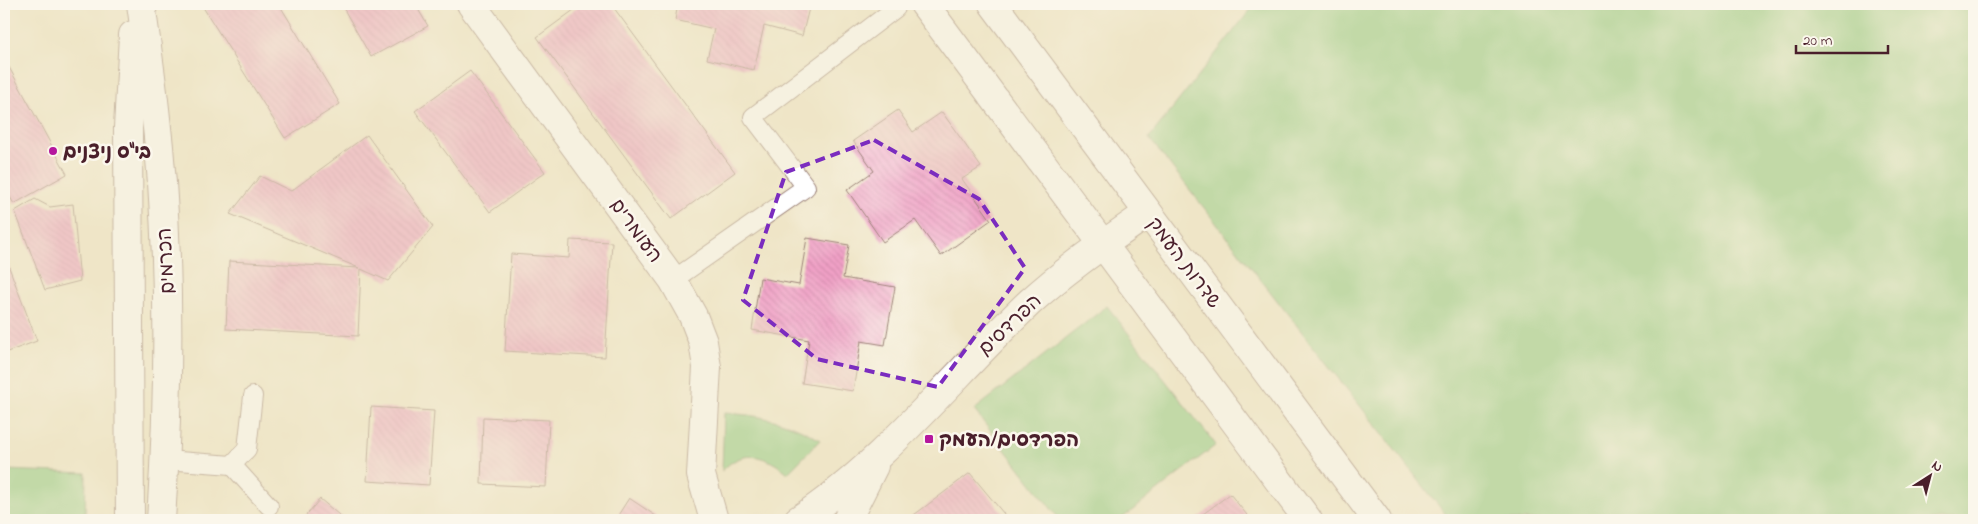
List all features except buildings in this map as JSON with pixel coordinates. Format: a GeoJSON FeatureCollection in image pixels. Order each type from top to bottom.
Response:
{"type":"FeatureCollection","features":[{"type":"Feature","properties":{"kind":"street","name":"הכרמים"},"geometry":{"type":"LineString","coordinates":[[130,520],[128,128],[135,4]]}},
{"type":"Feature","properties":{"kind":"street","name":"הכרמים"},"geometry":{"type":"LineString","coordinates":[[141,4],[156,110],[162,199],[167,344],[165,460],[161,520]]}},
{"type":"Feature","properties":{"kind":"street","name":"העומרים"},"geometry":{"type":"LineString","coordinates":[[471,4],[674,280],[693,316],[704,342],[707,368],[702,475],[714,520]]}},
{"type":"Feature","properties":{"kind":"street"},"geometry":{"type":"LineString","coordinates":[[924,4],[1308,520]]}},
{"type":"Feature","properties":{"kind":"street","name":"שדרות העמק"},"geometry":{"type":"LineString","coordinates":[[993,4],[1377,520]]}},
{"type":"Feature","properties":{"kind":"street","name":"הפרדסים"},"geometry":{"type":"LineString","coordinates":[[798,520],[840,489],[883,449],[1032,300],[1148,212]]}},
{"type":"Feature","properties":{"kind":"street","name":"הפרדסים"},"geometry":{"type":"LineString","coordinates":[[847,520],[883,449]]}},
{"type":"Feature","properties":{"kind":"street","name":"העומרים"},"geometry":{"type":"LineString","coordinates":[[705,492],[720,513],[730,520]]}},
{"type":"Feature","properties":{"kind":"lane"},"geometry":{"type":"LineString","coordinates":[[674,280],[806,187],[753,117],[896,8]]}},
{"type":"Feature","properties":{"kind":"lane"},"geometry":{"type":"LineString","coordinates":[[232,465],[247,450],[254,396]]}},
{"type":"Feature","properties":{"kind":"lane"},"geometry":{"type":"LineString","coordinates":[[165,460],[232,465],[269,506]]}},
{"type":"Feature","properties":{"kind":"highlighted area"},"geometry":{"type":"Polygon","coordinates":[[[874,140],[979,199],[1025,268],[938,387],[817,359],[743,300],[786,172],[874,140]]]}},
{"type":"Feature","properties":{"kind":"green space"},"geometry":{"type":"Polygon","coordinates":[[[1255,4],[1974,4],[1974,520],[1450,520],[1149,138],[1255,4]]]}},
{"type":"Feature","properties":{"kind":"green space"},"geometry":{"type":"Polygon","coordinates":[[[1107,306],[1216,445],[1120,520],[1060,520],[974,410],[1107,306]]]}},
{"type":"Feature","properties":{"kind":"green space"},"geometry":{"type":"Polygon","coordinates":[[[724,413],[750,415],[774,420],[809,433],[820,440],[788,473],[772,462],[755,457],[738,459],[730,463],[722,471],[724,413]]]}},
{"type":"Feature","properties":{"kind":"green space"},"geometry":{"type":"Polygon","coordinates":[[[4,470],[86,473],[85,520],[4,520],[4,470]]]}},
{"type":"Feature","properties":{"kind":"place","name":"בי\"ס ניצנים"},"geometry":{"type":"Point","coordinates":[53,151]}},
{"type":"Feature","properties":{"kind":"place","name":"הפרדסים/העמק"},"geometry":{"type":"Point","coordinates":[929,439]}}]}
